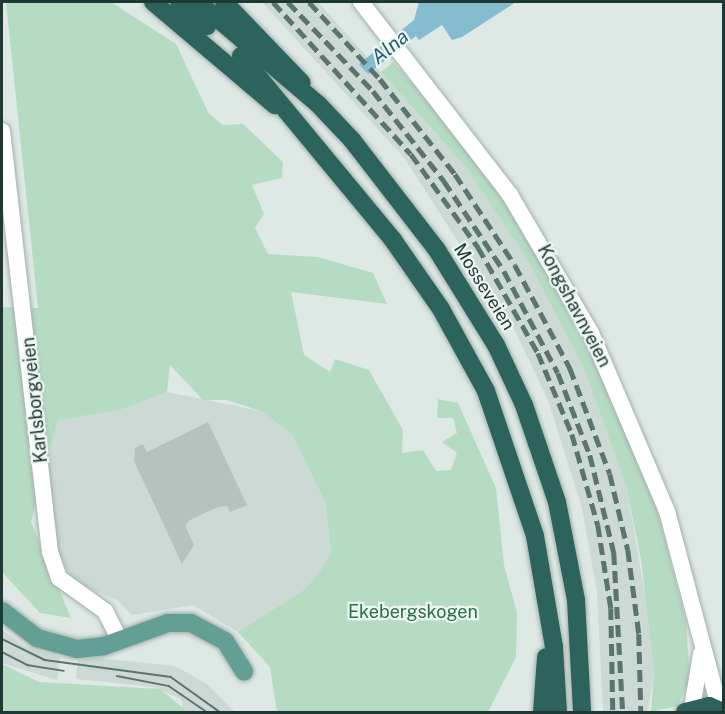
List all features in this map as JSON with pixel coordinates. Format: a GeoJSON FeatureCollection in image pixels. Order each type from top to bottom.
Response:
{"type":"FeatureCollection","features":[{"type":"Feature","properties":{"kind":"highway"},"geometry":{"type":"LineString","coordinates":[[153,2],[298,123]]}},
{"type":"Feature","properties":{"kind":"highway"},"geometry":{"type":"LineString","coordinates":[[179,2],[248,63],[298,123],[400,249],[470,360],[520,478],[548,605],[558,712]]}},
{"type":"Feature","properties":{"kind":"highway","name":"Mosseveien"},"geometry":{"type":"LineString","coordinates":[[198,2],[318,104],[436,250],[512,377],[564,531],[576,600],[580,678]]}},
{"type":"Feature","properties":{"kind":"highway"},"geometry":{"type":"LineString","coordinates":[[224,2],[273,48],[318,104]]}},
{"type":"Feature","properties":{"kind":"highway"},"geometry":{"type":"LineString","coordinates":[[542,712],[548,605]]}},
{"type":"Feature","properties":{"kind":"highway"},"geometry":{"type":"LineString","coordinates":[[574,712],[580,678]]}},
{"type":"Feature","properties":{"kind":"highway"},"geometry":{"type":"LineString","coordinates":[[580,678],[582,712]]}},
{"type":"Feature","properties":{"kind":"highway"},"geometry":{"type":"LineString","coordinates":[[688,710],[721,711]]}},
{"type":"Feature","properties":{"kind":"main road"},"geometry":{"type":"LineString","coordinates":[[2,611],[30,635],[63,647],[89,649],[168,623],[191,623],[225,641],[244,672]]}},
{"type":"Feature","properties":{"kind":"street","name":"Kongshavnveien"},"geometry":{"type":"LineString","coordinates":[[361,2],[510,195],[591,333],[664,502],[701,654],[721,711]]}},
{"type":"Feature","properties":{"kind":"street","name":"Karlsborgveien"},"geometry":{"type":"LineString","coordinates":[[2,131],[50,552],[59,578],[105,611],[120,640]]}},
{"type":"Feature","properties":{"kind":"street","name":"Kongshavnveien"},"geometry":{"type":"LineString","coordinates":[[688,710],[701,654]]}},
{"type":"Feature","properties":{"kind":"shaded area"},"geometry":{"type":"Polygon","coordinates":[[[262,2],[318,2],[465,166],[527,259],[585,371],[627,489],[651,630],[654,670],[648,712],[603,712],[597,592],[582,508],[548,400],[513,327],[405,159],[262,2]]]}},
{"type":"Feature","properties":{"kind":"shaded area"},"geometry":{"type":"Polygon","coordinates":[[[167,392],[261,411],[292,434],[325,502],[331,552],[321,570],[305,589],[238,632],[193,605],[132,615],[117,600],[76,583],[58,556],[47,462],[58,420],[120,410],[167,392]]]}},
{"type":"Feature","properties":{"kind":"shaded area"},"geometry":{"type":"Polygon","coordinates":[[[2,630],[26,647],[60,657],[57,680],[2,663],[2,630]]]}},
{"type":"Feature","properties":{"kind":"shaded area"},"geometry":{"type":"Polygon","coordinates":[[[97,658],[175,666],[207,684],[235,712],[184,712],[181,699],[153,687],[76,679],[78,660],[97,658]]]}},
{"type":"Feature","properties":{"kind":"green space","name":"Ekebergskogen"},"geometry":{"type":"Polygon","coordinates":[[[6,2],[111,2],[176,44],[209,114],[223,125],[243,124],[283,162],[282,178],[252,185],[264,214],[255,228],[268,254],[318,257],[373,273],[387,304],[291,292],[304,355],[330,372],[335,359],[369,370],[403,430],[402,453],[423,450],[436,471],[451,470],[457,453],[442,442],[457,433],[453,418],[437,418],[438,399],[458,403],[496,488],[504,565],[517,613],[516,657],[488,712],[277,712],[270,667],[238,632],[305,589],[321,570],[331,552],[325,502],[292,434],[261,411],[227,400],[203,400],[170,365],[167,392],[120,410],[58,420],[31,522],[71,618],[40,613],[2,572],[2,307],[38,308],[6,2]]]}},
{"type":"Feature","properties":{"kind":"green space"},"geometry":{"type":"Polygon","coordinates":[[[393,62],[449,125],[510,209],[569,310],[616,408],[657,509],[686,622],[690,681],[677,706],[651,712],[654,670],[641,560],[627,489],[585,371],[527,259],[465,166],[381,72],[393,62]]]}},
{"type":"Feature","properties":{"kind":"green space"},"geometry":{"type":"Polygon","coordinates":[[[2,664],[39,682],[160,689],[188,712],[2,712],[2,664]]]}},
{"type":"Feature","properties":{"kind":"water","name":"Alna"},"geometry":{"type":"Polygon","coordinates":[[[419,2],[516,2],[462,37],[452,40],[442,25],[419,40],[416,36],[368,74],[359,64],[414,20],[419,2]]]}},
{"type":"Feature","properties":{"kind":"building"},"geometry":{"type":"Polygon","coordinates":[[[208,422],[247,505],[230,512],[227,506],[218,507],[190,520],[185,526],[194,545],[182,564],[134,461],[135,448],[143,444],[147,452],[208,422]]]}},
{"type":"Feature","properties":{"kind":"tram line"},"geometry":{"type":"LineString","coordinates":[[2,639],[45,660],[171,677],[220,712]]}},
{"type":"Feature","properties":{"kind":"tram line"},"geometry":{"type":"LineString","coordinates":[[2,652],[27,665],[64,671]]}},
{"type":"Feature","properties":{"kind":"tram line"},"geometry":{"type":"LineString","coordinates":[[117,676],[169,686],[207,712]]}},
{"type":"Feature","properties":{"kind":"railway"},"geometry":{"type":"LineString","coordinates":[[273,2],[411,154],[478,247],[538,353],[572,434],[598,525],[611,608],[613,712]]}},
{"type":"Feature","properties":{"kind":"railway"},"geometry":{"type":"LineString","coordinates":[[288,2],[373,91],[444,181],[504,271],[558,373],[590,455],[614,553],[623,712]]}},
{"type":"Feature","properties":{"kind":"railway"},"geometry":{"type":"LineString","coordinates":[[309,2],[380,79],[455,174],[515,265],[570,368],[610,474],[628,550],[639,634],[641,712]]}}]}
